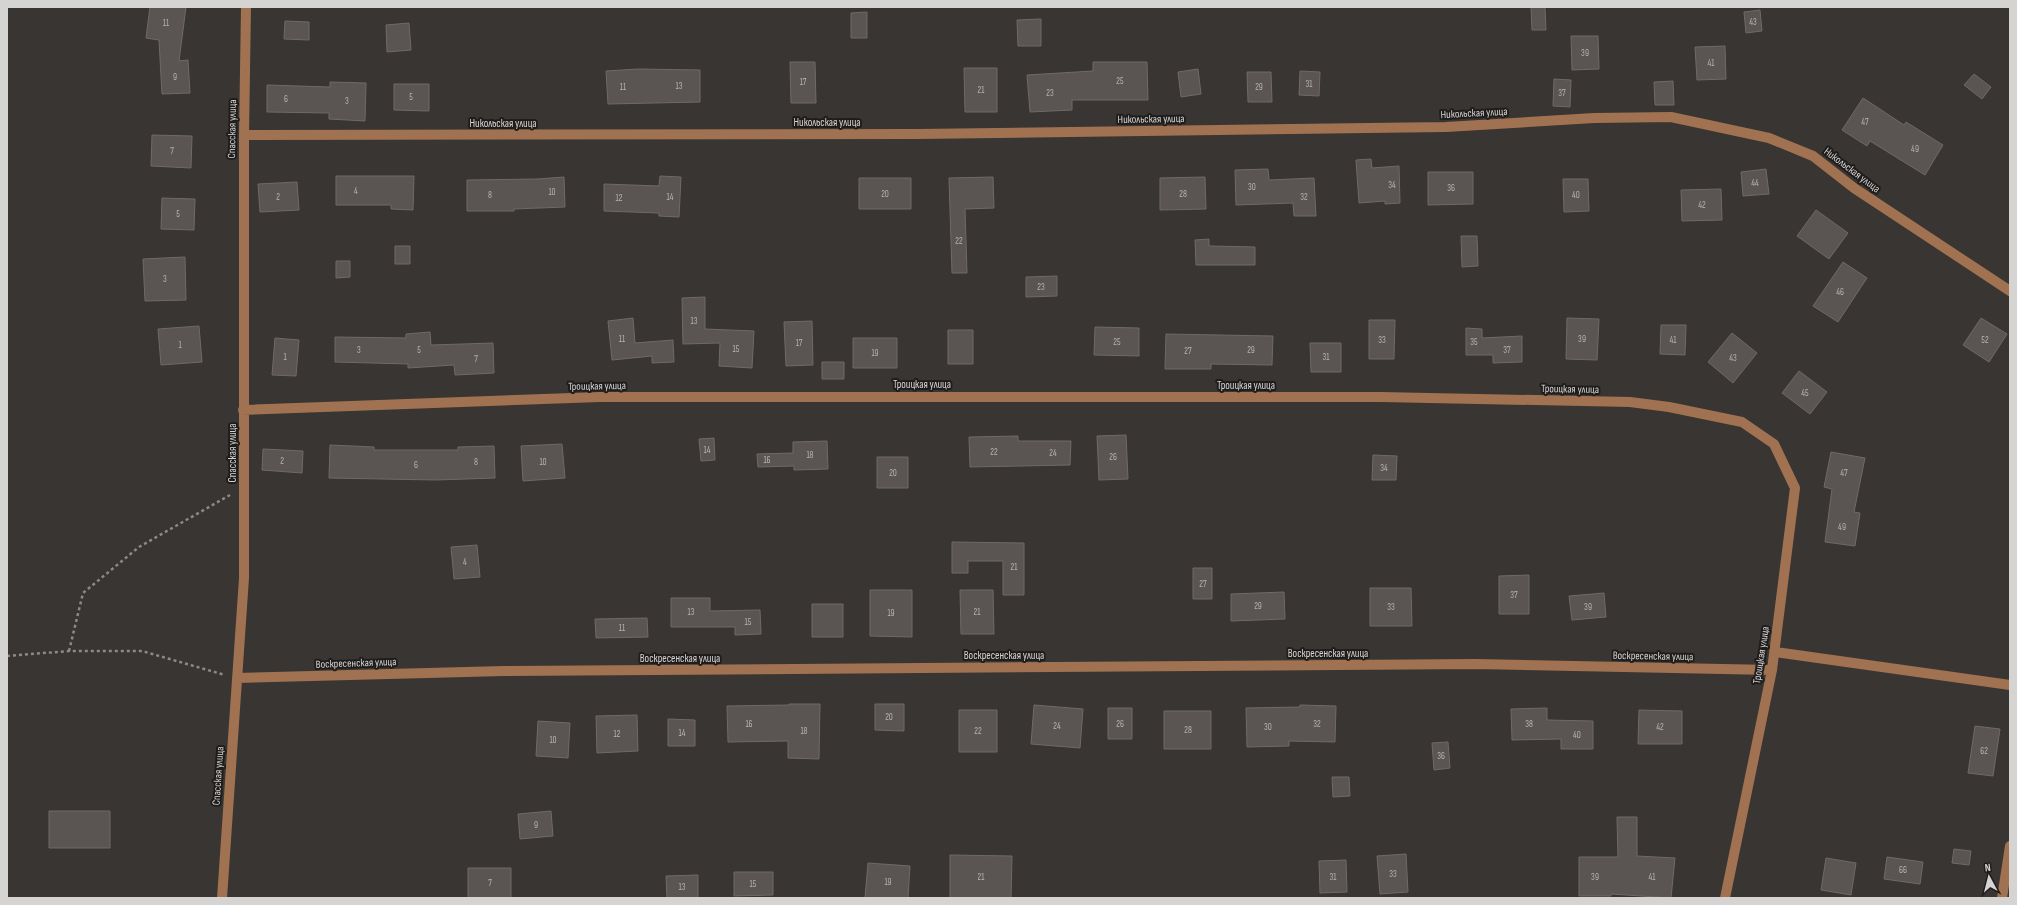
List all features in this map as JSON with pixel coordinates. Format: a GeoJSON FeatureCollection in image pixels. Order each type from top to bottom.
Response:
{"type":"FeatureCollection","features":[{"type":"Feature","properties":{"kind":"street","name":"Спасская улица"},"geometry":{"type":"LineString","coordinates":[[222,898],[244,578],[243,410],[246,7]]}},
{"type":"Feature","properties":{"kind":"street","name":"Никольская улица"},"geometry":{"type":"LineString","coordinates":[[244,135],[917,134],[1446,127],[1594,118],[1671,118],[1770,138],[1813,156],[1854,188],[2010,291]]}},
{"type":"Feature","properties":{"kind":"street","name":"Троицкая улица"},"geometry":{"type":"LineString","coordinates":[[243,410],[600,397],[1381,397],[1630,402],[1670,407],[1742,422],[1774,444],[1795,488],[1772,670],[1724,898]]}},
{"type":"Feature","properties":{"kind":"street"},"geometry":{"type":"LineString","coordinates":[[1775,652],[2010,685]]}},
{"type":"Feature","properties":{"kind":"street","name":"Воскресенская улица"},"geometry":{"type":"LineString","coordinates":[[237,678],[512,671],[1467,664],[1772,670]]}},
{"type":"Feature","properties":{"kind":"street"},"geometry":{"type":"LineString","coordinates":[[2002,898],[2010,846]]}},
{"type":"Feature","properties":{"kind":"path"},"geometry":{"type":"LineString","coordinates":[[69,651],[84,593],[139,547],[207,510],[244,486]]}},
{"type":"Feature","properties":{"kind":"path"},"geometry":{"type":"LineString","coordinates":[[7,656],[69,651],[142,651],[237,678]]}},
{"type":"Feature","properties":{"kind":"building"},"geometry":{"type":"Polygon","coordinates":[[[150,7],[186,7],[179,61],[188,60],[190,93],[162,94],[159,40],[146,38],[150,7]]]}},
{"type":"Feature","properties":{"kind":"building"},"geometry":{"type":"Polygon","coordinates":[[[1531,7],[1545,7],[1546,30],[1532,30],[1531,7]]]}},
{"type":"Feature","properties":{"kind":"building"},"geometry":{"type":"Polygon","coordinates":[[[1760,10],[1762,31],[1746,33],[1744,12],[1760,10]]]}},
{"type":"Feature","properties":{"kind":"building"},"geometry":{"type":"Polygon","coordinates":[[[867,12],[867,38],[851,38],[851,13],[867,12]]]}},
{"type":"Feature","properties":{"kind":"building"},"geometry":{"type":"Polygon","coordinates":[[[1041,19],[1041,46],[1018,46],[1017,20],[1041,19]]]}},
{"type":"Feature","properties":{"kind":"building"},"geometry":{"type":"Polygon","coordinates":[[[285,21],[309,22],[309,40],[284,39],[285,21]]]}},
{"type":"Feature","properties":{"kind":"building"},"geometry":{"type":"Polygon","coordinates":[[[409,23],[411,50],[387,52],[386,25],[409,23]]]}},
{"type":"Feature","properties":{"kind":"building"},"geometry":{"type":"Polygon","coordinates":[[[1571,36],[1598,36],[1599,69],[1572,70],[1571,36]]]}},
{"type":"Feature","properties":{"kind":"building"},"geometry":{"type":"Polygon","coordinates":[[[1725,46],[1726,79],[1697,80],[1695,47],[1725,46]]]}},
{"type":"Feature","properties":{"kind":"building"},"geometry":{"type":"Polygon","coordinates":[[[790,62],[815,62],[816,103],[791,103],[790,62]]]}},
{"type":"Feature","properties":{"kind":"building"},"geometry":{"type":"Polygon","coordinates":[[[1093,62],[1147,62],[1148,100],[1072,100],[1072,110],[1030,112],[1027,75],[1093,71],[1093,62]]]}},
{"type":"Feature","properties":{"kind":"building"},"geometry":{"type":"Polygon","coordinates":[[[964,68],[997,68],[997,112],[965,112],[964,68]]]}},
{"type":"Feature","properties":{"kind":"building"},"geometry":{"type":"Polygon","coordinates":[[[638,69],[700,70],[700,102],[608,104],[606,71],[638,69]]]}},
{"type":"Feature","properties":{"kind":"building"},"geometry":{"type":"Polygon","coordinates":[[[1198,69],[1201,94],[1181,97],[1178,72],[1198,69]]]}},
{"type":"Feature","properties":{"kind":"building"},"geometry":{"type":"Polygon","coordinates":[[[1300,71],[1320,72],[1319,96],[1299,95],[1300,71]]]}},
{"type":"Feature","properties":{"kind":"building"},"geometry":{"type":"Polygon","coordinates":[[[1247,72],[1271,72],[1272,102],[1248,102],[1247,72]]]}},
{"type":"Feature","properties":{"kind":"building"},"geometry":{"type":"Polygon","coordinates":[[[1974,74],[1991,87],[1982,99],[1964,85],[1974,74]]]}},
{"type":"Feature","properties":{"kind":"building"},"geometry":{"type":"Polygon","coordinates":[[[1554,79],[1571,80],[1570,107],[1553,106],[1554,79]]]}},
{"type":"Feature","properties":{"kind":"building"},"geometry":{"type":"Polygon","coordinates":[[[1673,81],[1674,105],[1655,105],[1654,82],[1673,81]]]}},
{"type":"Feature","properties":{"kind":"building"},"geometry":{"type":"Polygon","coordinates":[[[330,82],[366,83],[365,121],[329,119],[329,113],[267,112],[267,85],[330,87],[330,82]]]}},
{"type":"Feature","properties":{"kind":"building"},"geometry":{"type":"Polygon","coordinates":[[[394,84],[429,84],[429,111],[394,110],[394,84]]]}},
{"type":"Feature","properties":{"kind":"building"},"geometry":{"type":"Polygon","coordinates":[[[1863,98],[1904,125],[1906,122],[1943,145],[1925,175],[1870,141],[1867,146],[1842,130],[1863,98]]]}},
{"type":"Feature","properties":{"kind":"building"},"geometry":{"type":"Polygon","coordinates":[[[152,135],[192,136],[191,168],[151,166],[152,135]]]}},
{"type":"Feature","properties":{"kind":"building"},"geometry":{"type":"Polygon","coordinates":[[[1371,159],[1372,168],[1399,166],[1400,203],[1385,204],[1385,201],[1359,203],[1356,160],[1371,159]]]}},
{"type":"Feature","properties":{"kind":"building"},"geometry":{"type":"Polygon","coordinates":[[[1268,169],[1269,180],[1314,178],[1316,216],[1294,216],[1293,203],[1236,205],[1235,170],[1268,169]]]}},
{"type":"Feature","properties":{"kind":"building"},"geometry":{"type":"Polygon","coordinates":[[[1766,169],[1769,194],[1743,196],[1741,172],[1766,169]]]}},
{"type":"Feature","properties":{"kind":"building"},"geometry":{"type":"Polygon","coordinates":[[[1428,172],[1473,172],[1473,204],[1428,205],[1428,172]]]}},
{"type":"Feature","properties":{"kind":"building"},"geometry":{"type":"Polygon","coordinates":[[[336,176],[414,176],[413,210],[391,209],[391,205],[336,205],[336,176]]]}},
{"type":"Feature","properties":{"kind":"building"},"geometry":{"type":"Polygon","coordinates":[[[660,176],[681,177],[679,217],[659,216],[659,213],[604,211],[604,184],[659,186],[660,176]]]}},
{"type":"Feature","properties":{"kind":"building"},"geometry":{"type":"Polygon","coordinates":[[[564,177],[565,207],[514,209],[514,211],[467,211],[467,180],[564,177]]]}},
{"type":"Feature","properties":{"kind":"building"},"geometry":{"type":"Polygon","coordinates":[[[993,177],[994,208],[965,209],[967,273],[952,273],[949,178],[993,177]]]}},
{"type":"Feature","properties":{"kind":"building"},"geometry":{"type":"Polygon","coordinates":[[[1205,177],[1206,209],[1160,210],[1160,178],[1205,177]]]}},
{"type":"Feature","properties":{"kind":"building"},"geometry":{"type":"Polygon","coordinates":[[[859,178],[911,178],[911,209],[859,209],[859,178]]]}},
{"type":"Feature","properties":{"kind":"building"},"geometry":{"type":"Polygon","coordinates":[[[1563,179],[1588,179],[1589,211],[1564,212],[1563,179]]]}},
{"type":"Feature","properties":{"kind":"building"},"geometry":{"type":"Polygon","coordinates":[[[297,182],[299,210],[260,212],[258,184],[297,182]]]}},
{"type":"Feature","properties":{"kind":"building"},"geometry":{"type":"Polygon","coordinates":[[[1721,189],[1722,220],[1682,221],[1681,190],[1721,189]]]}},
{"type":"Feature","properties":{"kind":"building"},"geometry":{"type":"Polygon","coordinates":[[[162,198],[195,199],[194,230],[161,229],[162,198]]]}},
{"type":"Feature","properties":{"kind":"building"},"geometry":{"type":"Polygon","coordinates":[[[1816,210],[1848,233],[1829,259],[1797,236],[1816,210]]]}},
{"type":"Feature","properties":{"kind":"building"},"geometry":{"type":"Polygon","coordinates":[[[1461,236],[1477,236],[1478,266],[1462,267],[1461,236]]]}},
{"type":"Feature","properties":{"kind":"building"},"geometry":{"type":"Polygon","coordinates":[[[1209,239],[1209,246],[1255,247],[1255,265],[1196,265],[1195,240],[1209,239]]]}},
{"type":"Feature","properties":{"kind":"building"},"geometry":{"type":"Polygon","coordinates":[[[395,246],[410,246],[410,264],[395,264],[395,246]]]}},
{"type":"Feature","properties":{"kind":"building"},"geometry":{"type":"Polygon","coordinates":[[[185,257],[186,300],[145,301],[143,259],[185,257]]]}},
{"type":"Feature","properties":{"kind":"building"},"geometry":{"type":"Polygon","coordinates":[[[336,261],[350,261],[350,277],[336,278],[336,261]]]}},
{"type":"Feature","properties":{"kind":"building"},"geometry":{"type":"Polygon","coordinates":[[[1843,262],[1867,278],[1838,322],[1813,306],[1843,262]]]}},
{"type":"Feature","properties":{"kind":"building"},"geometry":{"type":"Polygon","coordinates":[[[1057,276],[1057,296],[1026,297],[1026,277],[1057,276]]]}},
{"type":"Feature","properties":{"kind":"building"},"geometry":{"type":"Polygon","coordinates":[[[705,297],[705,329],[754,331],[752,368],[719,366],[720,343],[683,344],[682,298],[705,297]]]}},
{"type":"Feature","properties":{"kind":"building"},"geometry":{"type":"Polygon","coordinates":[[[633,318],[635,343],[673,340],[674,362],[652,363],[652,356],[612,360],[608,321],[633,318]]]}},
{"type":"Feature","properties":{"kind":"building"},"geometry":{"type":"Polygon","coordinates":[[[1567,318],[1599,319],[1597,360],[1566,359],[1567,318]]]}},
{"type":"Feature","properties":{"kind":"building"},"geometry":{"type":"Polygon","coordinates":[[[1981,318],[2007,334],[1989,362],[1963,345],[1981,318]]]}},
{"type":"Feature","properties":{"kind":"building"},"geometry":{"type":"Polygon","coordinates":[[[1369,320],[1395,320],[1394,359],[1369,359],[1369,320]]]}},
{"type":"Feature","properties":{"kind":"building"},"geometry":{"type":"Polygon","coordinates":[[[812,321],[813,365],[786,366],[784,322],[812,321]]]}},
{"type":"Feature","properties":{"kind":"building"},"geometry":{"type":"Polygon","coordinates":[[[1661,325],[1686,325],[1685,355],[1660,354],[1661,325]]]}},
{"type":"Feature","properties":{"kind":"building"},"geometry":{"type":"Polygon","coordinates":[[[199,326],[202,362],[161,365],[158,329],[199,326]]]}},
{"type":"Feature","properties":{"kind":"building"},"geometry":{"type":"Polygon","coordinates":[[[1095,327],[1139,328],[1139,356],[1094,355],[1095,327]]]}},
{"type":"Feature","properties":{"kind":"building"},"geometry":{"type":"Polygon","coordinates":[[[1466,328],[1482,329],[1482,338],[1522,336],[1522,362],[1493,363],[1493,355],[1466,355],[1466,328]]]}},
{"type":"Feature","properties":{"kind":"building"},"geometry":{"type":"Polygon","coordinates":[[[948,330],[973,330],[973,364],[948,364],[948,330]]]}},
{"type":"Feature","properties":{"kind":"building"},"geometry":{"type":"Polygon","coordinates":[[[430,332],[431,345],[493,343],[494,373],[455,375],[454,365],[408,368],[408,364],[335,362],[335,337],[406,338],[406,334],[430,332]]]}},
{"type":"Feature","properties":{"kind":"building"},"geometry":{"type":"Polygon","coordinates":[[[1732,333],[1757,353],[1733,383],[1708,362],[1732,333]]]}},
{"type":"Feature","properties":{"kind":"building"},"geometry":{"type":"Polygon","coordinates":[[[1166,334],[1273,336],[1272,365],[1211,364],[1211,369],[1165,369],[1166,334]]]}},
{"type":"Feature","properties":{"kind":"building"},"geometry":{"type":"Polygon","coordinates":[[[275,338],[299,340],[296,376],[272,375],[275,338]]]}},
{"type":"Feature","properties":{"kind":"building"},"geometry":{"type":"Polygon","coordinates":[[[853,338],[897,338],[897,368],[853,368],[853,338]]]}},
{"type":"Feature","properties":{"kind":"building"},"geometry":{"type":"Polygon","coordinates":[[[1310,343],[1341,343],[1341,372],[1311,372],[1310,343]]]}},
{"type":"Feature","properties":{"kind":"building"},"geometry":{"type":"Polygon","coordinates":[[[822,362],[844,362],[844,379],[822,379],[822,362]]]}},
{"type":"Feature","properties":{"kind":"building"},"geometry":{"type":"Polygon","coordinates":[[[1799,371],[1827,392],[1810,414],[1782,393],[1799,371]]]}},
{"type":"Feature","properties":{"kind":"building"},"geometry":{"type":"Polygon","coordinates":[[[1126,435],[1128,479],[1099,480],[1097,436],[1126,435]]]}},
{"type":"Feature","properties":{"kind":"building"},"geometry":{"type":"Polygon","coordinates":[[[1018,436],[1018,441],[1071,441],[1070,465],[970,467],[969,437],[1018,436]]]}},
{"type":"Feature","properties":{"kind":"building"},"geometry":{"type":"Polygon","coordinates":[[[714,438],[715,460],[701,461],[699,439],[714,438]]]}},
{"type":"Feature","properties":{"kind":"building"},"geometry":{"type":"Polygon","coordinates":[[[827,441],[828,469],[794,470],[794,466],[758,467],[757,454],[793,453],[793,442],[827,441]]]}},
{"type":"Feature","properties":{"kind":"building"},"geometry":{"type":"Polygon","coordinates":[[[562,444],[565,478],[523,481],[521,446],[562,444]]]}},
{"type":"Feature","properties":{"kind":"building"},"geometry":{"type":"Polygon","coordinates":[[[330,445],[374,447],[374,450],[458,450],[458,447],[494,446],[495,478],[436,480],[329,478],[330,445]]]}},
{"type":"Feature","properties":{"kind":"building"},"geometry":{"type":"Polygon","coordinates":[[[263,449],[303,451],[302,473],[262,470],[263,449]]]}},
{"type":"Feature","properties":{"kind":"building"},"geometry":{"type":"Polygon","coordinates":[[[1831,452],[1865,458],[1854,512],[1860,513],[1855,546],[1825,542],[1832,489],[1824,487],[1831,452]]]}},
{"type":"Feature","properties":{"kind":"building"},"geometry":{"type":"Polygon","coordinates":[[[1373,455],[1397,456],[1396,480],[1372,480],[1373,455]]]}},
{"type":"Feature","properties":{"kind":"building"},"geometry":{"type":"Polygon","coordinates":[[[877,457],[908,457],[908,488],[877,488],[877,457]]]}},
{"type":"Feature","properties":{"kind":"building"},"geometry":{"type":"Polygon","coordinates":[[[952,542],[1024,543],[1024,595],[1003,595],[1003,561],[968,561],[968,573],[952,573],[952,542]]]}},
{"type":"Feature","properties":{"kind":"building"},"geometry":{"type":"Polygon","coordinates":[[[477,545],[480,577],[454,579],[451,547],[477,545]]]}},
{"type":"Feature","properties":{"kind":"building"},"geometry":{"type":"Polygon","coordinates":[[[1193,568],[1212,568],[1212,599],[1193,599],[1193,568]]]}},
{"type":"Feature","properties":{"kind":"building"},"geometry":{"type":"Polygon","coordinates":[[[1529,575],[1529,614],[1499,614],[1499,576],[1529,575]]]}},
{"type":"Feature","properties":{"kind":"building"},"geometry":{"type":"Polygon","coordinates":[[[1370,588],[1411,588],[1412,626],[1370,626],[1370,588]]]}},
{"type":"Feature","properties":{"kind":"building"},"geometry":{"type":"Polygon","coordinates":[[[870,590],[912,590],[912,637],[870,636],[870,590]]]}},
{"type":"Feature","properties":{"kind":"building"},"geometry":{"type":"Polygon","coordinates":[[[960,590],[993,590],[994,634],[961,634],[960,590]]]}},
{"type":"Feature","properties":{"kind":"building"},"geometry":{"type":"Polygon","coordinates":[[[1284,592],[1285,619],[1231,621],[1231,594],[1284,592]]]}},
{"type":"Feature","properties":{"kind":"building"},"geometry":{"type":"Polygon","coordinates":[[[1604,593],[1606,617],[1572,620],[1569,596],[1604,593]]]}},
{"type":"Feature","properties":{"kind":"building"},"geometry":{"type":"Polygon","coordinates":[[[671,598],[710,598],[710,611],[760,610],[761,634],[735,635],[735,627],[671,627],[671,598]]]}},
{"type":"Feature","properties":{"kind":"building"},"geometry":{"type":"Polygon","coordinates":[[[812,604],[843,604],[843,637],[812,637],[812,604]]]}},
{"type":"Feature","properties":{"kind":"building"},"geometry":{"type":"Polygon","coordinates":[[[647,618],[648,637],[596,638],[595,619],[647,618]]]}},
{"type":"Feature","properties":{"kind":"building"},"geometry":{"type":"Polygon","coordinates":[[[820,704],[819,759],[788,758],[788,741],[728,742],[727,706],[820,704]]]}},
{"type":"Feature","properties":{"kind":"building"},"geometry":{"type":"Polygon","coordinates":[[[875,704],[904,704],[904,731],[875,730],[875,704]]]}},
{"type":"Feature","properties":{"kind":"building"},"geometry":{"type":"Polygon","coordinates":[[[1034,705],[1083,709],[1080,748],[1031,744],[1034,705]]]}},
{"type":"Feature","properties":{"kind":"building"},"geometry":{"type":"Polygon","coordinates":[[[1300,705],[1336,706],[1335,742],[1289,741],[1289,746],[1247,747],[1246,708],[1300,707],[1300,705]]]}},
{"type":"Feature","properties":{"kind":"building"},"geometry":{"type":"Polygon","coordinates":[[[1108,708],[1132,708],[1132,739],[1108,739],[1108,708]]]}},
{"type":"Feature","properties":{"kind":"building"},"geometry":{"type":"Polygon","coordinates":[[[1547,708],[1547,720],[1593,721],[1593,749],[1561,749],[1561,739],[1512,740],[1511,709],[1547,708]]]}},
{"type":"Feature","properties":{"kind":"building"},"geometry":{"type":"Polygon","coordinates":[[[959,710],[997,710],[997,752],[959,752],[959,710]]]}},
{"type":"Feature","properties":{"kind":"building"},"geometry":{"type":"Polygon","coordinates":[[[1639,710],[1682,711],[1682,744],[1638,744],[1639,710]]]}},
{"type":"Feature","properties":{"kind":"building"},"geometry":{"type":"Polygon","coordinates":[[[1164,711],[1211,711],[1211,749],[1164,749],[1164,711]]]}},
{"type":"Feature","properties":{"kind":"building"},"geometry":{"type":"Polygon","coordinates":[[[637,715],[638,751],[597,753],[596,716],[637,715]]]}},
{"type":"Feature","properties":{"kind":"building"},"geometry":{"type":"Polygon","coordinates":[[[668,719],[695,720],[695,746],[668,746],[668,719]]]}},
{"type":"Feature","properties":{"kind":"building"},"geometry":{"type":"Polygon","coordinates":[[[538,721],[570,723],[568,758],[536,756],[538,721]]]}},
{"type":"Feature","properties":{"kind":"building"},"geometry":{"type":"Polygon","coordinates":[[[1975,726],[2000,729],[1993,776],[1968,773],[1975,726]]]}},
{"type":"Feature","properties":{"kind":"building"},"geometry":{"type":"Polygon","coordinates":[[[1448,742],[1450,768],[1434,770],[1432,743],[1448,742]]]}},
{"type":"Feature","properties":{"kind":"building"},"geometry":{"type":"Polygon","coordinates":[[[1332,777],[1349,777],[1350,796],[1333,797],[1332,777]]]}},
{"type":"Feature","properties":{"kind":"building"},"geometry":{"type":"Polygon","coordinates":[[[49,811],[110,811],[110,848],[49,848],[49,811]]]}},
{"type":"Feature","properties":{"kind":"building"},"geometry":{"type":"Polygon","coordinates":[[[551,811],[553,836],[520,839],[518,814],[551,811]]]}},
{"type":"Feature","properties":{"kind":"building"},"geometry":{"type":"Polygon","coordinates":[[[1617,817],[1637,817],[1637,856],[1675,858],[1671,898],[1611,894],[1611,896],[1579,896],[1579,857],[1618,857],[1617,817]]]}},
{"type":"Feature","properties":{"kind":"building"},"geometry":{"type":"Polygon","coordinates":[[[1954,849],[1971,851],[1969,865],[1952,863],[1954,849]]]}},
{"type":"Feature","properties":{"kind":"building"},"geometry":{"type":"Polygon","coordinates":[[[1406,854],[1408,892],[1380,894],[1377,856],[1406,854]]]}},
{"type":"Feature","properties":{"kind":"building"},"geometry":{"type":"Polygon","coordinates":[[[950,855],[1012,856],[1011,898],[950,898],[950,855]]]}},
{"type":"Feature","properties":{"kind":"building"},"geometry":{"type":"Polygon","coordinates":[[[1887,857],[1923,862],[1920,884],[1884,879],[1887,857]]]}},
{"type":"Feature","properties":{"kind":"building"},"geometry":{"type":"Polygon","coordinates":[[[1826,858],[1856,863],[1851,895],[1821,890],[1826,858]]]}},
{"type":"Feature","properties":{"kind":"building"},"geometry":{"type":"Polygon","coordinates":[[[1346,860],[1347,892],[1320,893],[1319,861],[1346,860]]]}},
{"type":"Feature","properties":{"kind":"building"},"geometry":{"type":"Polygon","coordinates":[[[868,863],[910,866],[908,898],[865,898],[868,863]]]}},
{"type":"Feature","properties":{"kind":"building"},"geometry":{"type":"Polygon","coordinates":[[[468,868],[511,868],[511,898],[468,898],[468,868]]]}},
{"type":"Feature","properties":{"kind":"building"},"geometry":{"type":"Polygon","coordinates":[[[734,872],[773,872],[773,895],[734,896],[734,872]]]}},
{"type":"Feature","properties":{"kind":"building"},"geometry":{"type":"Polygon","coordinates":[[[698,875],[698,898],[667,898],[666,876],[698,875]]]}}]}
